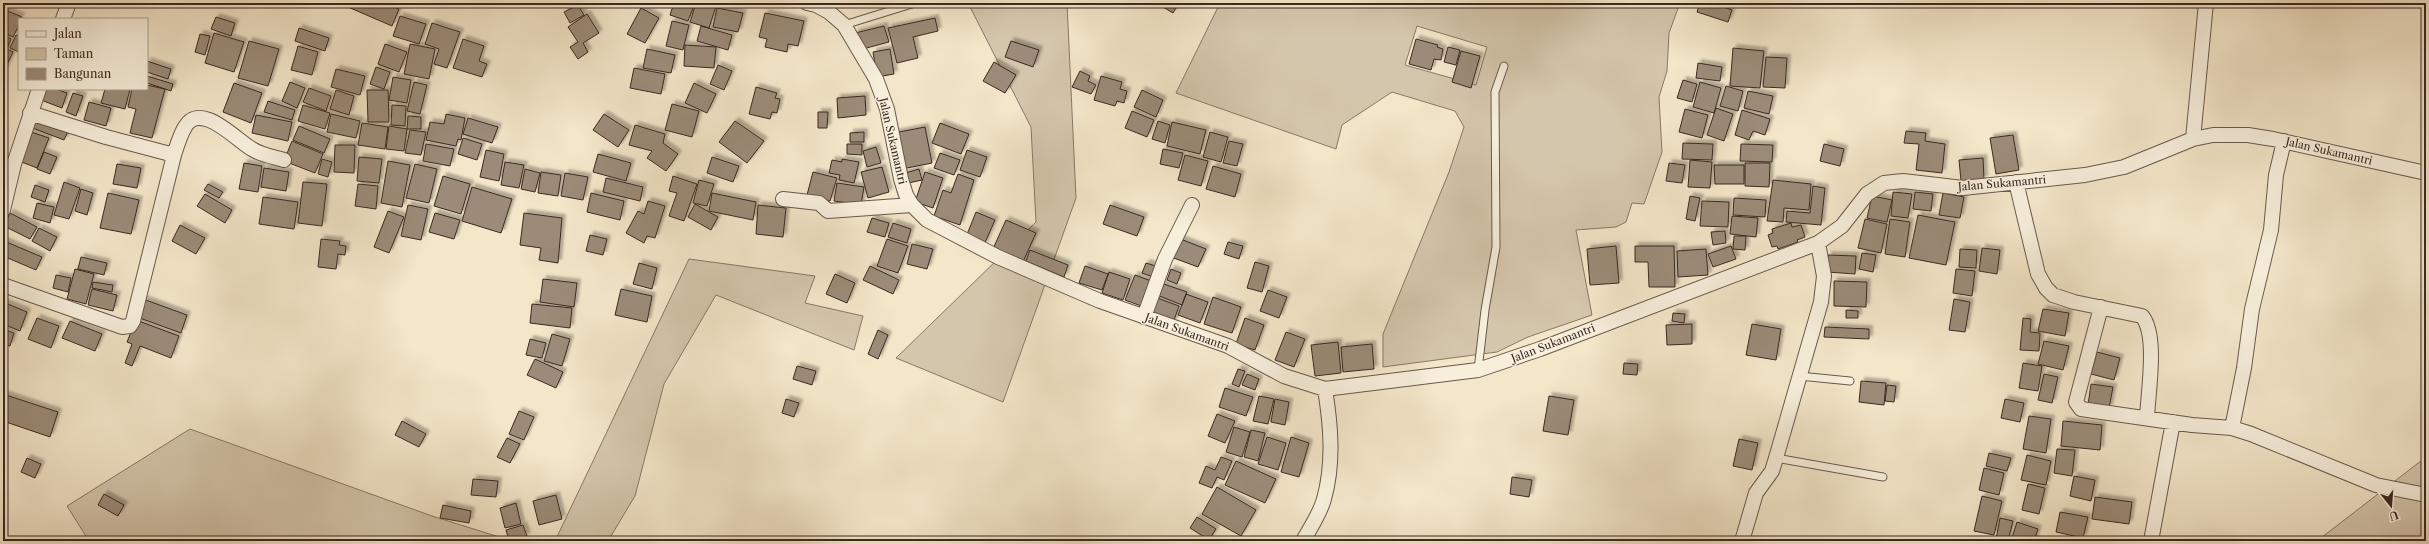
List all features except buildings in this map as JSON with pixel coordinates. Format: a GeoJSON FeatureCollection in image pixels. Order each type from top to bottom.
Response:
{"type":"FeatureCollection","features":[{"type":"Feature","properties":{"kind":"street"},"geometry":{"type":"LineString","coordinates":[[64,18],[69,3]]}},
{"type":"Feature","properties":{"kind":"street","name":"Jalan Sukamantri"},"geometry":{"type":"LineString","coordinates":[[807,3],[816,5],[829,12],[844,25],[876,79],[887,108],[901,179],[912,205],[926,220],[998,257],[1100,301],[1228,346],[1284,376],[1325,389],[1478,370],[1540,349],[1674,296],[1818,243],[1842,226],[1867,194],[1884,183],[1903,180],[1963,188],[2106,172],[2145,159],[2193,139],[2230,134],[2284,141],[2426,173]]}},
{"type":"Feature","properties":{"kind":"street"},"geometry":{"type":"LineString","coordinates":[[2193,139],[2206,3]]}},
{"type":"Feature","properties":{"kind":"street"},"geometry":{"type":"LineString","coordinates":[[3,210],[8,164],[39,90]]}},
{"type":"Feature","properties":{"kind":"street"},"geometry":{"type":"LineString","coordinates":[[30,113],[106,138],[174,155]]}},
{"type":"Feature","properties":{"kind":"street"},"geometry":{"type":"LineString","coordinates":[[3,285],[122,327],[130,326],[133,321],[174,155],[185,126],[194,120],[205,119],[218,123],[253,150],[284,160]]}},
{"type":"Feature","properties":{"kind":"street"},"geometry":{"type":"LineString","coordinates":[[2232,428],[2244,368],[2252,309],[2271,230],[2276,176],[2284,141]]}},
{"type":"Feature","properties":{"kind":"street"},"geometry":{"type":"LineString","coordinates":[[2016,182],[2038,274],[2043,284],[2053,294],[2061,298],[2142,316],[2147,321],[2150,338],[2147,418]]}},
{"type":"Feature","properties":{"kind":"street"},"geometry":{"type":"LineString","coordinates":[[783,199],[819,203],[828,211],[912,205]]}},
{"type":"Feature","properties":{"kind":"street"},"geometry":{"type":"LineString","coordinates":[[1144,317],[1165,259],[1192,205]]}},
{"type":"Feature","properties":{"kind":"street"},"geometry":{"type":"LineString","coordinates":[[1742,541],[1756,493],[1772,471],[1823,292],[1823,260],[1818,243]]}},
{"type":"Feature","properties":{"kind":"street"},"geometry":{"type":"LineString","coordinates":[[2101,307],[2077,406],[2082,409],[2173,422],[2232,428],[2251,434],[2376,485],[2426,495]]}},
{"type":"Feature","properties":{"kind":"street"},"geometry":{"type":"LineString","coordinates":[[1303,541],[1323,501],[1328,478],[1331,434],[1325,389]]}},
{"type":"Feature","properties":{"kind":"street"},"geometry":{"type":"LineString","coordinates":[[2151,541],[2173,422]]}},
{"type":"Feature","properties":{"kind":"lane"},"geometry":{"type":"LineString","coordinates":[[844,25],[915,3]]}},
{"type":"Feature","properties":{"kind":"lane"},"geometry":{"type":"LineString","coordinates":[[1478,370],[1485,310],[1496,247],[1495,92],[1504,66]]}},
{"type":"Feature","properties":{"kind":"lane"},"geometry":{"type":"LineString","coordinates":[[1800,376],[1850,381]]}},
{"type":"Feature","properties":{"kind":"lane"},"geometry":{"type":"LineString","coordinates":[[1776,458],[1883,477]]}},
{"type":"Feature","properties":{"kind":"green space"},"geometry":{"type":"Polygon","coordinates":[[[968,3],[1067,3],[1076,198],[1003,402],[896,358],[1036,222],[1031,127],[968,3]]]}},
{"type":"Feature","properties":{"kind":"green space"},"geometry":{"type":"Polygon","coordinates":[[[1220,3],[1680,3],[1669,33],[1667,71],[1659,97],[1662,152],[1644,204],[1632,203],[1626,222],[1616,227],[1576,230],[1592,315],[1528,337],[1497,352],[1383,367],[1383,334],[1449,172],[1464,127],[1455,111],[1392,92],[1342,125],[1336,149],[1176,93],[1220,3]],[[1417,26],[1405,65],[1476,85],[1487,47],[1417,26]]]}},
{"type":"Feature","properties":{"kind":"green space"},"geometry":{"type":"Polygon","coordinates":[[[689,259],[815,276],[805,303],[863,316],[854,350],[716,295],[664,384],[635,496],[608,541],[555,541],[689,259]]]}},
{"type":"Feature","properties":{"kind":"green space"},"geometry":{"type":"Polygon","coordinates":[[[190,429],[432,516],[512,541],[89,541],[67,506],[190,429]]]}},
{"type":"Feature","properties":{"kind":"green space"},"geometry":{"type":"Polygon","coordinates":[[[2426,457],[2426,541],[2317,541],[2426,457]]]}}]}
